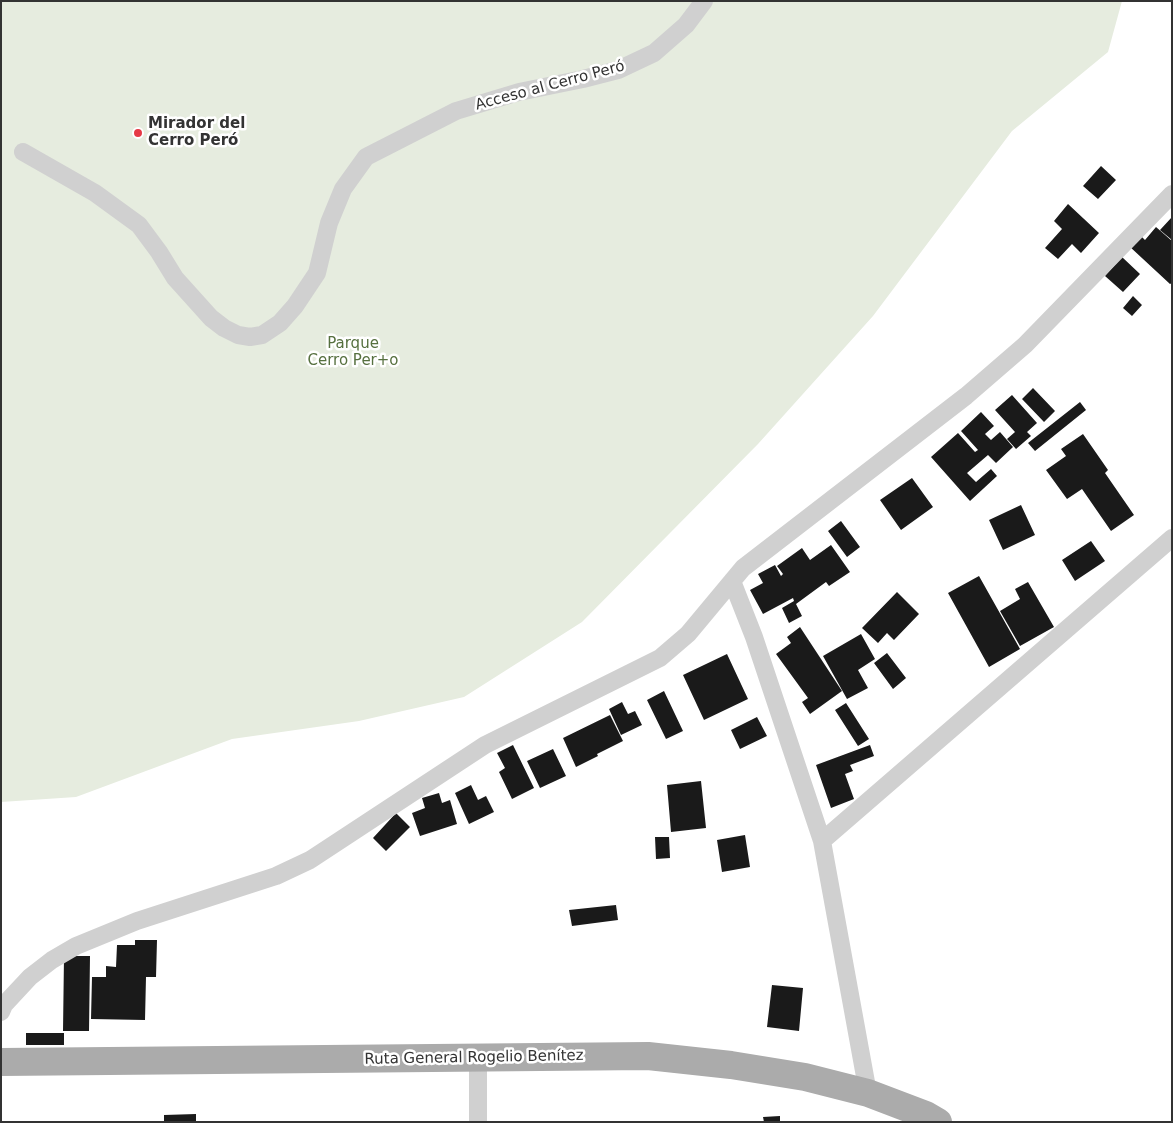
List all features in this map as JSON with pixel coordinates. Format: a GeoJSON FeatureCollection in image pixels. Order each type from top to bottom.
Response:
{"type":"FeatureCollection","features":[{"type":"Feature","properties":{"kind":"main road","name":"Ruta General Rogelio Benítez"},"geometry":{"type":"LineString","coordinates":[[1,1062],[648,1056],[731,1065],[805,1077],[868,1093],[926,1115],[938,1122]]}},
{"type":"Feature","properties":{"kind":"street","name":"Acceso al Cerro Peró"},"geometry":{"type":"LineString","coordinates":[[23,152],[95,193],[139,225],[175,278],[211,318],[224,328],[238,335],[250,337],[262,335],[280,323],[295,306],[317,273],[329,223],[344,189],[366,157],[456,111],[519,92],[618,70],[654,53],[686,26],[704,1]]}},
{"type":"Feature","properties":{"kind":"street"},"geometry":{"type":"LineString","coordinates":[[1,1012],[4,1005],[30,978],[52,960],[76,946],[136,921],[276,876],[310,860],[485,745],[660,658],[688,634],[743,568],[966,396],[1024,346],[1172,194]]}},
{"type":"Feature","properties":{"kind":"street"},"geometry":{"type":"LineString","coordinates":[[822,841],[1172,538]]}},
{"type":"Feature","properties":{"kind":"street"},"geometry":{"type":"LineString","coordinates":[[732,581],[754,637],[822,841],[868,1093]]}},
{"type":"Feature","properties":{"kind":"street"},"geometry":{"type":"LineString","coordinates":[[478,1058],[478,1122]]}},
{"type":"Feature","properties":{"kind":"green space","name":"Parque Cerro Per+o"},"geometry":{"type":"Polygon","coordinates":[[[1,1],[1122,1],[1108,52],[1012,131],[873,316],[758,444],[582,622],[464,697],[359,721],[232,739],[76,797],[1,802],[1,1]]]}},
{"type":"Feature","properties":{"kind":"building"},"geometry":{"type":"Polygon","coordinates":[[[1101,166],[1116,180],[1098,199],[1083,186],[1101,166]]]}},
{"type":"Feature","properties":{"kind":"building"},"geometry":{"type":"Polygon","coordinates":[[[1068,204],[1099,233],[1081,253],[1072,244],[1058,259],[1045,248],[1062,229],[1054,221],[1068,204]]]}},
{"type":"Feature","properties":{"kind":"building"},"geometry":{"type":"Polygon","coordinates":[[[1172,217],[1172,240],[1160,230],[1172,217]]]}},
{"type":"Feature","properties":{"kind":"building"},"geometry":{"type":"Polygon","coordinates":[[[1156,227],[1172,241],[1172,283],[1170,284],[1129,246],[1140,235],[1145,240],[1156,227]]]}},
{"type":"Feature","properties":{"kind":"building"},"geometry":{"type":"Polygon","coordinates":[[[1122,257],[1140,274],[1123,292],[1105,276],[1122,257]]]}},
{"type":"Feature","properties":{"kind":"building"},"geometry":{"type":"Polygon","coordinates":[[[1133,296],[1142,305],[1132,316],[1123,308],[1133,296]]]}},
{"type":"Feature","properties":{"kind":"building"},"geometry":{"type":"Polygon","coordinates":[[[1033,388],[1055,411],[1044,422],[1022,399],[1033,388]]]}},
{"type":"Feature","properties":{"kind":"building"},"geometry":{"type":"Polygon","coordinates":[[[1012,395],[1037,423],[1027,432],[1031,436],[1016,449],[1007,439],[1015,432],[995,410],[1012,395]]]}},
{"type":"Feature","properties":{"kind":"building"},"geometry":{"type":"Polygon","coordinates":[[[1080,402],[1086,410],[1035,451],[1028,443],[1080,402]]]}},
{"type":"Feature","properties":{"kind":"building"},"geometry":{"type":"Polygon","coordinates":[[[981,412],[994,426],[985,434],[991,440],[1000,432],[1013,447],[996,463],[988,455],[967,473],[976,482],[991,469],[997,476],[970,501],[931,457],[958,433],[975,452],[978,450],[961,431],[981,412]]]}},
{"type":"Feature","properties":{"kind":"building"},"geometry":{"type":"Polygon","coordinates":[[[1083,434],[1108,470],[1105,473],[1134,515],[1111,531],[1082,489],[1067,499],[1046,470],[1066,456],[1061,449],[1083,434]]]}},
{"type":"Feature","properties":{"kind":"building"},"geometry":{"type":"Polygon","coordinates":[[[912,478],[933,507],[901,530],[880,500],[912,478]]]}},
{"type":"Feature","properties":{"kind":"building"},"geometry":{"type":"Polygon","coordinates":[[[1021,505],[1035,535],[1003,550],[989,520],[1021,505]]]}},
{"type":"Feature","properties":{"kind":"building"},"geometry":{"type":"Polygon","coordinates":[[[841,521],[860,547],[847,557],[828,531],[841,521]]]}},
{"type":"Feature","properties":{"kind":"building"},"geometry":{"type":"Polygon","coordinates":[[[1091,541],[1105,561],[1075,581],[1062,560],[1091,541]]]}},
{"type":"Feature","properties":{"kind":"building"},"geometry":{"type":"Polygon","coordinates":[[[831,545],[850,572],[829,586],[826,582],[796,604],[802,616],[789,623],[782,608],[794,601],[793,598],[763,614],[750,590],[763,583],[758,574],[775,565],[781,576],[783,574],[777,566],[802,548],[810,560],[831,545]]]}},
{"type":"Feature","properties":{"kind":"building"},"geometry":{"type":"Polygon","coordinates":[[[979,576],[1020,649],[989,667],[948,593],[979,576]]]}},
{"type":"Feature","properties":{"kind":"building"},"geometry":{"type":"Polygon","coordinates":[[[1028,582],[1054,627],[1020,646],[1000,611],[1020,599],[1015,589],[1028,582]]]}},
{"type":"Feature","properties":{"kind":"building"},"geometry":{"type":"Polygon","coordinates":[[[897,592],[919,614],[894,640],[887,633],[878,643],[862,628],[897,592]]]}},
{"type":"Feature","properties":{"kind":"building"},"geometry":{"type":"Polygon","coordinates":[[[800,627],[842,691],[810,714],[802,702],[808,698],[776,654],[791,643],[787,637],[800,627]]]}},
{"type":"Feature","properties":{"kind":"building"},"geometry":{"type":"Polygon","coordinates":[[[861,634],[875,659],[858,670],[868,688],[847,699],[823,656],[861,634]]]}},
{"type":"Feature","properties":{"kind":"building"},"geometry":{"type":"Polygon","coordinates":[[[887,653],[906,678],[893,689],[874,663],[887,653]]]}},
{"type":"Feature","properties":{"kind":"building"},"geometry":{"type":"Polygon","coordinates":[[[727,654],[748,699],[704,720],[683,675],[727,654]]]}},
{"type":"Feature","properties":{"kind":"building"},"geometry":{"type":"Polygon","coordinates":[[[664,691],[683,731],[666,739],[647,700],[664,691]]]}},
{"type":"Feature","properties":{"kind":"building"},"geometry":{"type":"Polygon","coordinates":[[[622,702],[628,714],[635,711],[642,725],[621,735],[609,709],[622,702]]]}},
{"type":"Feature","properties":{"kind":"building"},"geometry":{"type":"Polygon","coordinates":[[[846,703],[869,739],[858,746],[835,710],[846,703]]]}},
{"type":"Feature","properties":{"kind":"building"},"geometry":{"type":"Polygon","coordinates":[[[610,715],[623,741],[576,767],[563,738],[610,715]]]}},
{"type":"Feature","properties":{"kind":"building"},"geometry":{"type":"Polygon","coordinates":[[[757,717],[767,736],[740,749],[731,730],[757,717]]]}},
{"type":"Feature","properties":{"kind":"building"},"geometry":{"type":"Polygon","coordinates":[[[513,745],[534,788],[512,799],[499,772],[505,768],[497,753],[513,745]]]}},
{"type":"Feature","properties":{"kind":"building"},"geometry":{"type":"Polygon","coordinates":[[[870,745],[874,756],[850,765],[853,771],[845,774],[854,799],[831,808],[816,765],[870,745]]]}},
{"type":"Feature","properties":{"kind":"building"},"geometry":{"type":"Polygon","coordinates":[[[553,749],[566,776],[540,788],[527,761],[553,749]]]}},
{"type":"Feature","properties":{"kind":"building"},"geometry":{"type":"Polygon","coordinates":[[[701,781],[706,828],[671,832],[667,785],[701,781]]]}},
{"type":"Feature","properties":{"kind":"building"},"geometry":{"type":"Polygon","coordinates":[[[471,785],[478,800],[486,796],[494,812],[469,824],[455,793],[471,785]]]}},
{"type":"Feature","properties":{"kind":"building"},"geometry":{"type":"Polygon","coordinates":[[[439,793],[442,803],[450,800],[457,824],[420,836],[412,813],[425,808],[422,798],[439,793]]]}},
{"type":"Feature","properties":{"kind":"building"},"geometry":{"type":"Polygon","coordinates":[[[396,813],[410,827],[386,851],[373,838],[396,813]]]}},
{"type":"Feature","properties":{"kind":"building"},"geometry":{"type":"Polygon","coordinates":[[[745,835],[750,867],[722,872],[717,840],[745,835]]]}},
{"type":"Feature","properties":{"kind":"building"},"geometry":{"type":"Polygon","coordinates":[[[655,837],[669,837],[670,858],[656,859],[655,837]]]}},
{"type":"Feature","properties":{"kind":"building"},"geometry":{"type":"Polygon","coordinates":[[[616,905],[618,920],[572,926],[569,910],[616,905]]]}},
{"type":"Feature","properties":{"kind":"building"},"geometry":{"type":"Polygon","coordinates":[[[135,940],[157,940],[156,977],[146,977],[145,1020],[91,1019],[92,977],[106,977],[106,966],[116,967],[117,945],[135,945],[135,940]]]}},
{"type":"Feature","properties":{"kind":"building"},"geometry":{"type":"Polygon","coordinates":[[[64,956],[90,956],[89,1031],[63,1031],[64,956]]]}},
{"type":"Feature","properties":{"kind":"building"},"geometry":{"type":"Polygon","coordinates":[[[772,985],[803,988],[799,1031],[767,1027],[772,985]]]}},
{"type":"Feature","properties":{"kind":"building"},"geometry":{"type":"Polygon","coordinates":[[[26,1033],[64,1033],[64,1045],[26,1045],[26,1033]]]}},
{"type":"Feature","properties":{"kind":"building"},"geometry":{"type":"Polygon","coordinates":[[[196,1114],[196,1122],[164,1122],[164,1115],[196,1114]]]}},
{"type":"Feature","properties":{"kind":"building"},"geometry":{"type":"Polygon","coordinates":[[[780,1116],[780,1122],[764,1122],[763,1117],[780,1116]]]}},
{"type":"Feature","properties":{"kind":"place","name":"Mirador del Cerro Peró"},"geometry":{"type":"Point","coordinates":[138,133]}}]}
